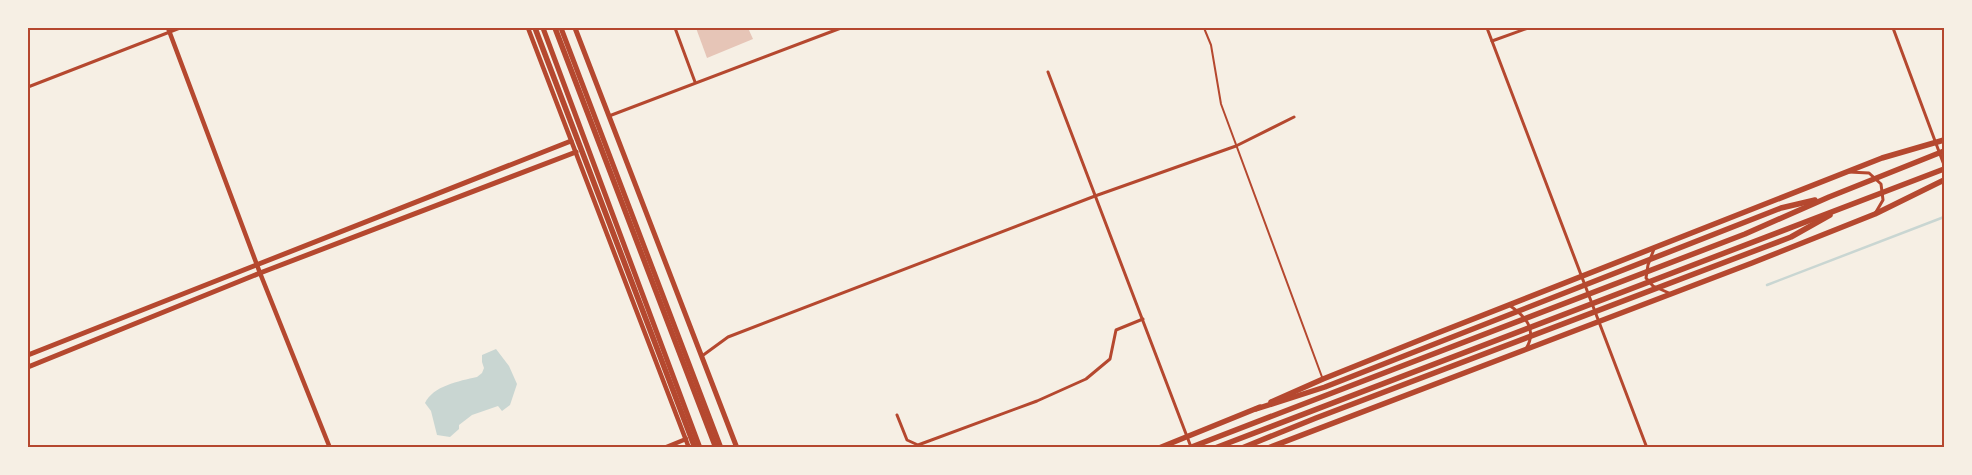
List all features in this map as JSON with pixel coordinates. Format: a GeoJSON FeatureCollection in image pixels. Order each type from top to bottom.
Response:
{"type":"FeatureCollection","features":[{"type":"Feature","properties":{"kind":"main road"},"geometry":{"type":"LineString","coordinates":[[535,28],[695,448]]}},
{"type":"Feature","properties":{"kind":"main road"},"geometry":{"type":"LineString","coordinates":[[543,28],[700,448]]}},
{"type":"Feature","properties":{"kind":"main road"},"geometry":{"type":"LineString","coordinates":[[555,28],[716,448]]}},
{"type":"Feature","properties":{"kind":"main road"},"geometry":{"type":"LineString","coordinates":[[561,28],[721,448]]}},
{"type":"Feature","properties":{"kind":"main road"},"geometry":{"type":"LineString","coordinates":[[575,28],[737,448]]}},
{"type":"Feature","properties":{"kind":"main road"},"geometry":{"type":"LineString","coordinates":[[1159,448],[1256,409],[1322,379],[1882,158],[1944,140]]}},
{"type":"Feature","properties":{"kind":"main road"},"geometry":{"type":"LineString","coordinates":[[28,355],[571,141]]}},
{"type":"Feature","properties":{"kind":"main road"},"geometry":{"type":"LineString","coordinates":[[1190,448],[1745,234],[1829,197],[1944,151]]}},
{"type":"Feature","properties":{"kind":"main road"},"geometry":{"type":"LineString","coordinates":[[28,367],[260,273],[576,152]]}},
{"type":"Feature","properties":{"kind":"main road"},"geometry":{"type":"LineString","coordinates":[[1214,448],[1944,169]]}},
{"type":"Feature","properties":{"kind":"main road"},"geometry":{"type":"LineString","coordinates":[[1268,448],[1600,322],[1875,214],[1944,180]]}},
{"type":"Feature","properties":{"kind":"main road"},"geometry":{"type":"LineString","coordinates":[[1256,409],[1325,387],[1781,208],[1829,197]]}},
{"type":"Feature","properties":{"kind":"main road"},"geometry":{"type":"LineString","coordinates":[[1242,448],[1791,237],[1848,205]]}},
{"type":"Feature","properties":{"kind":"street"},"geometry":{"type":"LineString","coordinates":[[28,88],[168,30],[180,28]]}},
{"type":"Feature","properties":{"kind":"street"},"geometry":{"type":"LineString","coordinates":[[528,28],[689,448]]}},
{"type":"Feature","properties":{"kind":"street"},"geometry":{"type":"LineString","coordinates":[[675,28],[695,82]]}},
{"type":"Feature","properties":{"kind":"street"},"geometry":{"type":"LineString","coordinates":[[609,116],[841,28]]}},
{"type":"Feature","properties":{"kind":"street"},"geometry":{"type":"LineString","coordinates":[[1487,28],[1647,448]]}},
{"type":"Feature","properties":{"kind":"street"},"geometry":{"type":"LineString","coordinates":[[1492,41],[1528,28]]}},
{"type":"Feature","properties":{"kind":"street"},"geometry":{"type":"LineString","coordinates":[[1893,28],[1944,165]]}},
{"type":"Feature","properties":{"kind":"street"},"geometry":{"type":"LineString","coordinates":[[168,30],[258,263],[260,273],[330,448]]}},
{"type":"Feature","properties":{"kind":"street"},"geometry":{"type":"LineString","coordinates":[[1048,72],[1143,319],[1190,448]]}},
{"type":"Feature","properties":{"kind":"street"},"geometry":{"type":"LineString","coordinates":[[702,356],[728,337],[1095,196],[1236,146],[1294,117]]}},
{"type":"Feature","properties":{"kind":"street"},"geometry":{"type":"LineString","coordinates":[[1847,172],[1869,173],[1881,184],[1883,200],[1875,214]]}},
{"type":"Feature","properties":{"kind":"street"},"geometry":{"type":"LineString","coordinates":[[1654,248],[1646,278],[1653,286],[1672,294]]}},
{"type":"Feature","properties":{"kind":"street"},"geometry":{"type":"LineString","coordinates":[[1509,305],[1523,315],[1531,332],[1530,342],[1524,351]]}},
{"type":"Feature","properties":{"kind":"street"},"geometry":{"type":"LineString","coordinates":[[896,415],[907,440],[918,446],[1037,401],[1086,379],[1110,359],[1116,330],[1143,319]]}},
{"type":"Feature","properties":{"kind":"street"},"geometry":{"type":"LineString","coordinates":[[664,448],[686,439]]}},
{"type":"Feature","properties":{"kind":"lane"},"geometry":{"type":"LineString","coordinates":[[1204,28],[1211,45],[1221,104],[1322,379]]}},
{"type":"Feature","properties":{"kind":"shaded area"},"geometry":{"type":"Polygon","coordinates":[[[496,349],[509,366],[517,384],[510,405],[502,411],[498,406],[472,415],[459,425],[459,429],[450,437],[437,435],[431,411],[425,403],[429,397],[447,385],[477,377],[484,368],[482,355],[496,349]]]}},
{"type":"Feature","properties":{"kind":"building"},"geometry":{"type":"Polygon","coordinates":[[[696,28],[748,28],[753,39],[707,58],[696,28]]]}},
{"type":"Feature","properties":{"kind":"waterway"},"geometry":{"type":"LineString","coordinates":[[1767,285],[1944,217]]}}]}
